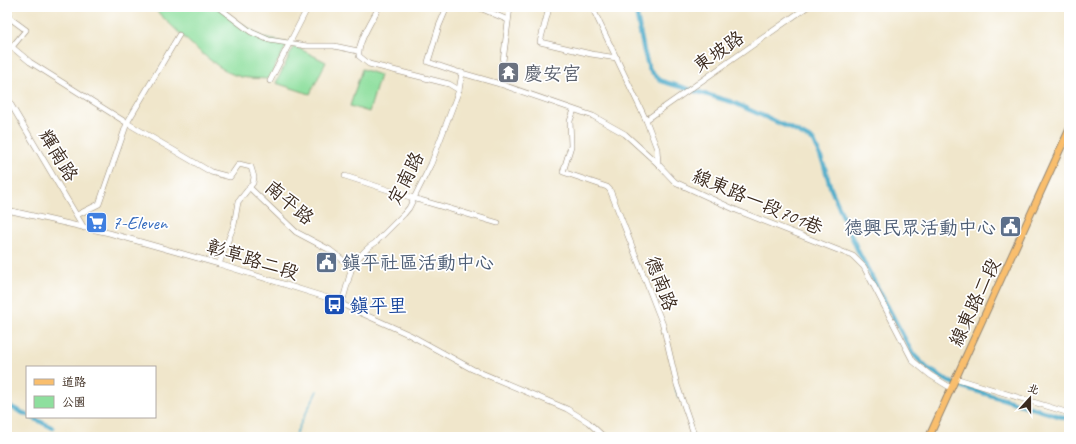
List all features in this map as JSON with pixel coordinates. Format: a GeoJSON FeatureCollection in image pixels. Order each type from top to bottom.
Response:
{"type":"FeatureCollection","features":[{"type":"Feature","properties":{"kind":"main road","name":"線東路二段"},"geometry":{"type":"LineString","coordinates":[[929,437],[1069,130]]}},
{"type":"Feature","properties":{"kind":"street"},"geometry":{"type":"LineString","coordinates":[[218,7],[251,32],[269,40],[307,46],[334,46],[358,51]]}},
{"type":"Feature","properties":{"kind":"street"},"geometry":{"type":"LineString","coordinates":[[270,81],[308,7]]}},
{"type":"Feature","properties":{"kind":"street"},"geometry":{"type":"LineString","coordinates":[[379,7],[358,51],[359,56],[369,64],[449,84],[459,90]]}},
{"type":"Feature","properties":{"kind":"street","name":"線東路一段701巷"},"geometry":{"type":"LineString","coordinates":[[447,7],[439,26],[428,62],[500,84],[593,116],[626,134],[675,182],[736,210],[853,256],[864,267],[913,361],[930,375],[951,386]]}},
{"type":"Feature","properties":{"kind":"street"},"geometry":{"type":"LineString","coordinates":[[467,7],[480,8],[508,20]]}},
{"type":"Feature","properties":{"kind":"street"},"geometry":{"type":"LineString","coordinates":[[500,84],[510,7]]}},
{"type":"Feature","properties":{"kind":"street"},"geometry":{"type":"LineString","coordinates":[[552,7],[549,8],[540,42],[590,54],[617,58]]}},
{"type":"Feature","properties":{"kind":"street"},"geometry":{"type":"LineString","coordinates":[[592,7],[646,120],[657,149],[658,164]]}},
{"type":"Feature","properties":{"kind":"street","name":"東坡路"},"geometry":{"type":"LineString","coordinates":[[646,120],[807,7]]}},
{"type":"Feature","properties":{"kind":"street"},"geometry":{"type":"LineString","coordinates":[[7,16],[26,30],[12,47],[15,50],[30,62],[127,123]]}},
{"type":"Feature","properties":{"kind":"street"},"geometry":{"type":"LineString","coordinates":[[77,215],[99,204],[127,123],[179,35]]}},
{"type":"Feature","properties":{"kind":"street","name":"定南路"},"geometry":{"type":"LineString","coordinates":[[342,304],[352,267],[370,246],[375,243],[404,214],[431,164],[459,90],[462,73]]}},
{"type":"Feature","properties":{"kind":"street","name":"輝南路"},"geometry":{"type":"LineString","coordinates":[[7,98],[84,228]]}},
{"type":"Feature","properties":{"kind":"street","name":"德南路"},"geometry":{"type":"LineString","coordinates":[[574,110],[570,122],[571,146],[563,172],[607,187],[610,190],[663,325],[677,385],[695,437]]}},
{"type":"Feature","properties":{"kind":"street","name":"南平路"},"geometry":{"type":"LineString","coordinates":[[127,123],[211,172],[230,177],[239,164],[251,167],[254,177],[253,183],[248,187],[238,202],[234,225],[219,264]]}},
{"type":"Feature","properties":{"kind":"street"},"geometry":{"type":"LineString","coordinates":[[345,176],[498,224]]}},
{"type":"Feature","properties":{"kind":"street","name":"南平路"},"geometry":{"type":"LineString","coordinates":[[248,187],[296,232],[330,250],[352,267]]}},
{"type":"Feature","properties":{"kind":"street","name":"彰草路二段"},"geometry":{"type":"LineString","coordinates":[[7,210],[109,233],[219,264],[328,298],[410,335],[472,369],[567,409],[588,422],[604,437]]}},
{"type":"Feature","properties":{"kind":"street"},"geometry":{"type":"LineString","coordinates":[[955,378],[1069,412]]}},
{"type":"Feature","properties":{"kind":"green space"},"geometry":{"type":"Polygon","coordinates":[[[152,7],[220,7],[229,16],[264,38],[288,43],[268,79],[241,77],[218,66],[181,35],[152,7]]]}},
{"type":"Feature","properties":{"kind":"green space"},"geometry":{"type":"Polygon","coordinates":[[[294,46],[326,62],[310,94],[276,83],[294,46]]]}},
{"type":"Feature","properties":{"kind":"green space"},"geometry":{"type":"Polygon","coordinates":[[[362,69],[380,75],[369,112],[350,106],[362,69]]]}},
{"type":"Feature","properties":{"kind":"waterway"},"geometry":{"type":"LineString","coordinates":[[635,7],[649,69],[661,81],[732,102],[792,129],[814,141],[824,165],[831,189],[859,253],[913,354],[927,368],[950,382],[963,387],[1069,419]]}},
{"type":"Feature","properties":{"kind":"waterway"},"geometry":{"type":"LineString","coordinates":[[675,387],[679,398]]}},
{"type":"Feature","properties":{"kind":"waterway"},"geometry":{"type":"LineString","coordinates":[[294,437],[317,391]]}},
{"type":"Feature","properties":{"kind":"waterway"},"geometry":{"type":"LineString","coordinates":[[7,405],[26,414]]}},
{"type":"Feature","properties":{"kind":"waterway"},"geometry":{"type":"LineString","coordinates":[[33,418],[53,428]]}},
{"type":"Feature","properties":{"kind":"place","name":"慶安宮"},"geometry":{"type":"Point","coordinates":[509,73]}},
{"type":"Feature","properties":{"kind":"place","name":"7-Eleven"},"geometry":{"type":"Point","coordinates":[96,222]}},
{"type":"Feature","properties":{"kind":"place","name":"德興民眾活動中心"},"geometry":{"type":"Point","coordinates":[1011,227]}},
{"type":"Feature","properties":{"kind":"place","name":"鎮平社區活動中心"},"geometry":{"type":"Point","coordinates":[326,262]}},
{"type":"Feature","properties":{"kind":"place","name":"鎮平里"},"geometry":{"type":"Point","coordinates":[335,305]}}]}
